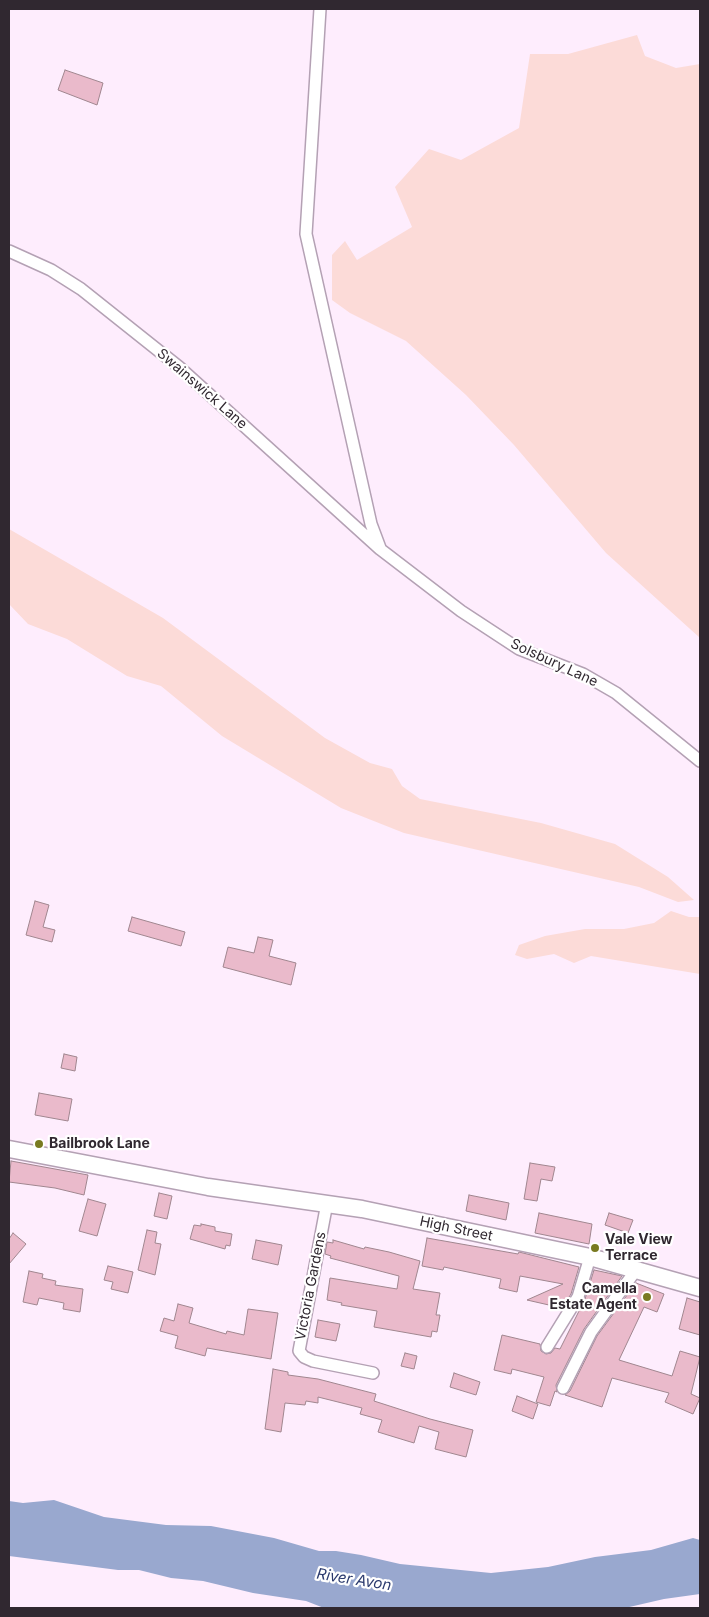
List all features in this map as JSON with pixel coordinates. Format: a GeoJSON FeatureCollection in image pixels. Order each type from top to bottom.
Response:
{"type":"FeatureCollection","features":[{"type":"Feature","properties":{"kind":"street"},"geometry":{"type":"LineString","coordinates":[[320,9],[306,234],[371,524],[380,549]]}},
{"type":"Feature","properties":{"kind":"street","name":"Swainswick Lane"},"geometry":{"type":"LineString","coordinates":[[9,251],[51,270],[81,288],[156,349],[380,549]]}},
{"type":"Feature","properties":{"kind":"street","name":"Solsbury Lane"},"geometry":{"type":"LineString","coordinates":[[380,549],[461,611],[519,649],[582,674],[616,693],[700,761]]}},
{"type":"Feature","properties":{"kind":"street","name":"High Street"},"geometry":{"type":"LineString","coordinates":[[9,1149],[208,1187],[327,1203],[590,1257],[700,1288]]}},
{"type":"Feature","properties":{"kind":"street","name":"Victoria Gardens"},"geometry":{"type":"LineString","coordinates":[[327,1203],[299,1351],[304,1357],[313,1361],[373,1373]]}},
{"type":"Feature","properties":{"kind":"street"},"geometry":{"type":"LineString","coordinates":[[547,1347],[578,1296],[590,1257]]}},
{"type":"Feature","properties":{"kind":"street"},"geometry":{"type":"LineString","coordinates":[[563,1388],[592,1332],[636,1270]]}},
{"type":"Feature","properties":{"kind":"shaded area"},"geometry":{"type":"Polygon","coordinates":[[[637,35],[645,56],[676,68],[700,64],[700,638],[606,553],[514,445],[466,395],[406,341],[350,313],[332,300],[332,255],[345,241],[357,260],[412,227],[395,187],[429,149],[461,160],[519,128],[530,54],[568,54],[637,35]]]}},
{"type":"Feature","properties":{"kind":"shaded area"},"geometry":{"type":"Polygon","coordinates":[[[9,529],[163,618],[325,738],[370,763],[392,769],[402,786],[420,799],[541,823],[615,844],[668,877],[694,900],[678,902],[639,887],[404,833],[341,808],[222,736],[161,686],[127,676],[67,639],[28,624],[9,604],[9,529]]]}},
{"type":"Feature","properties":{"kind":"shaded area"},"geometry":{"type":"Polygon","coordinates":[[[671,911],[689,917],[700,917],[700,974],[591,956],[574,963],[554,954],[527,959],[515,955],[519,945],[545,936],[585,929],[624,929],[654,923],[671,911]]]}},
{"type":"Feature","properties":{"kind":"water","name":"River Avon"},"geometry":{"type":"Polygon","coordinates":[[[54,1500],[104,1517],[166,1525],[211,1526],[274,1538],[319,1551],[336,1551],[361,1555],[400,1564],[491,1573],[548,1567],[595,1557],[651,1550],[693,1538],[700,1540],[700,1594],[664,1599],[625,1608],[324,1608],[306,1601],[253,1593],[203,1581],[171,1578],[139,1570],[118,1570],[9,1556],[9,1501],[23,1503],[54,1500]]]}},
{"type":"Feature","properties":{"kind":"building"},"geometry":{"type":"Polygon","coordinates":[[[65,70],[103,83],[97,105],[58,90],[65,70]]]}},
{"type":"Feature","properties":{"kind":"building"},"geometry":{"type":"Polygon","coordinates":[[[35,901],[49,905],[43,927],[55,930],[52,942],[26,935],[35,901]]]}},
{"type":"Feature","properties":{"kind":"building"},"geometry":{"type":"Polygon","coordinates":[[[132,917],[185,932],[181,946],[128,931],[132,917]]]}},
{"type":"Feature","properties":{"kind":"building"},"geometry":{"type":"Polygon","coordinates":[[[258,937],[273,940],[269,956],[296,963],[291,985],[223,967],[228,947],[254,953],[258,937]]]}},
{"type":"Feature","properties":{"kind":"building"},"geometry":{"type":"Polygon","coordinates":[[[64,1054],[77,1057],[75,1071],[61,1068],[64,1054]]]}},
{"type":"Feature","properties":{"kind":"building"},"geometry":{"type":"Polygon","coordinates":[[[39,1093],[72,1099],[68,1121],[35,1115],[39,1093]]]}},
{"type":"Feature","properties":{"kind":"building"},"geometry":{"type":"Polygon","coordinates":[[[11,1161],[88,1175],[84,1195],[55,1188],[9,1182],[11,1161]]]}},
{"type":"Feature","properties":{"kind":"building"},"geometry":{"type":"Polygon","coordinates":[[[530,1163],[555,1167],[552,1181],[541,1179],[537,1201],[524,1199],[530,1163]]]}},
{"type":"Feature","properties":{"kind":"building"},"geometry":{"type":"Polygon","coordinates":[[[159,1193],[172,1196],[167,1219],[154,1216],[159,1193]]]}},
{"type":"Feature","properties":{"kind":"building"},"geometry":{"type":"Polygon","coordinates":[[[469,1195],[509,1203],[506,1220],[466,1211],[469,1195]]]}},
{"type":"Feature","properties":{"kind":"building"},"geometry":{"type":"Polygon","coordinates":[[[88,1199],[106,1204],[97,1236],[79,1231],[88,1199]]]}},
{"type":"Feature","properties":{"kind":"building"},"geometry":{"type":"Polygon","coordinates":[[[539,1213],[592,1224],[589,1244],[535,1233],[539,1213]]]}},
{"type":"Feature","properties":{"kind":"building"},"geometry":{"type":"Polygon","coordinates":[[[609,1213],[633,1220],[628,1233],[605,1225],[609,1213]]]}},
{"type":"Feature","properties":{"kind":"building"},"geometry":{"type":"Polygon","coordinates":[[[201,1224],[215,1227],[215,1231],[232,1234],[230,1246],[226,1245],[225,1249],[190,1239],[194,1225],[201,1226],[201,1224]]]}},
{"type":"Feature","properties":{"kind":"building"},"geometry":{"type":"Polygon","coordinates":[[[147,1230],[157,1232],[155,1243],[161,1244],[155,1275],[138,1270],[147,1230]]]}},
{"type":"Feature","properties":{"kind":"building"},"geometry":{"type":"Polygon","coordinates":[[[13,1233],[26,1244],[9,1264],[9,1239],[13,1233]]]}},
{"type":"Feature","properties":{"kind":"building"},"geometry":{"type":"Polygon","coordinates":[[[427,1238],[518,1254],[519,1252],[579,1267],[571,1294],[562,1308],[527,1300],[563,1284],[520,1276],[517,1292],[499,1288],[501,1279],[444,1267],[443,1270],[422,1266],[427,1238]]]}},
{"type":"Feature","properties":{"kind":"building"},"geometry":{"type":"Polygon","coordinates":[[[256,1240],[282,1245],[278,1265],[252,1259],[256,1240]]]}},
{"type":"Feature","properties":{"kind":"building"},"geometry":{"type":"Polygon","coordinates":[[[333,1240],[420,1261],[413,1289],[440,1293],[436,1315],[440,1315],[437,1332],[432,1331],[431,1337],[374,1327],[377,1311],[341,1305],[342,1303],[327,1300],[330,1278],[397,1289],[399,1276],[330,1258],[331,1256],[325,1254],[327,1242],[333,1243],[333,1240]]]}},
{"type":"Feature","properties":{"kind":"building"},"geometry":{"type":"Polygon","coordinates":[[[108,1266],[133,1272],[128,1293],[111,1289],[113,1282],[104,1280],[108,1266]]]}},
{"type":"Feature","properties":{"kind":"building"},"geometry":{"type":"Polygon","coordinates":[[[594,1270],[622,1276],[584,1329],[556,1385],[557,1392],[555,1391],[550,1406],[536,1402],[544,1377],[512,1369],[511,1374],[494,1370],[502,1335],[540,1344],[541,1351],[546,1354],[551,1353],[555,1348],[560,1349],[585,1299],[594,1270]]]}},
{"type":"Feature","properties":{"kind":"building"},"geometry":{"type":"Polygon","coordinates":[[[29,1271],[43,1274],[42,1278],[56,1281],[55,1285],[83,1289],[80,1312],[63,1309],[64,1303],[39,1298],[37,1305],[23,1302],[29,1271]]]}},
{"type":"Feature","properties":{"kind":"building"},"geometry":{"type":"Polygon","coordinates":[[[636,1283],[664,1294],[657,1312],[644,1307],[619,1360],[672,1376],[680,1351],[700,1357],[691,1394],[700,1398],[693,1414],[665,1402],[669,1393],[612,1378],[602,1407],[565,1395],[570,1391],[597,1336],[636,1283]]]}},
{"type":"Feature","properties":{"kind":"building"},"geometry":{"type":"Polygon","coordinates":[[[687,1298],[700,1302],[700,1335],[679,1329],[687,1298]]]}},
{"type":"Feature","properties":{"kind":"building"},"geometry":{"type":"Polygon","coordinates":[[[178,1304],[193,1308],[189,1323],[226,1334],[227,1331],[244,1335],[248,1309],[278,1313],[271,1359],[207,1348],[205,1356],[175,1348],[178,1336],[160,1331],[164,1318],[174,1321],[178,1304]]]}},
{"type":"Feature","properties":{"kind":"building"},"geometry":{"type":"Polygon","coordinates":[[[318,1320],[340,1324],[336,1341],[315,1337],[318,1320]]]}},
{"type":"Feature","properties":{"kind":"building"},"geometry":{"type":"Polygon","coordinates":[[[405,1353],[417,1356],[414,1369],[401,1366],[405,1353]]]}},
{"type":"Feature","properties":{"kind":"building"},"geometry":{"type":"Polygon","coordinates":[[[273,1369],[288,1372],[288,1375],[318,1379],[376,1394],[374,1401],[430,1419],[473,1430],[466,1457],[435,1449],[439,1432],[419,1426],[414,1443],[378,1432],[382,1420],[360,1414],[362,1408],[318,1397],[318,1403],[306,1401],[305,1405],[285,1403],[281,1432],[265,1429],[273,1369]]]}},
{"type":"Feature","properties":{"kind":"building"},"geometry":{"type":"Polygon","coordinates":[[[454,1373],[480,1382],[476,1395],[450,1387],[454,1373]]]}},
{"type":"Feature","properties":{"kind":"building"},"geometry":{"type":"Polygon","coordinates":[[[517,1396],[538,1404],[533,1419],[512,1411],[517,1396]]]}},
{"type":"Feature","properties":{"kind":"place","name":"Bailbrook Lane"},"geometry":{"type":"Point","coordinates":[39,1144]}},
{"type":"Feature","properties":{"kind":"place","name":"Vale View Terrace"},"geometry":{"type":"Point","coordinates":[595,1248]}},
{"type":"Feature","properties":{"kind":"place","name":"Camella Estate Agent"},"geometry":{"type":"Point","coordinates":[647,1297]}}]}
